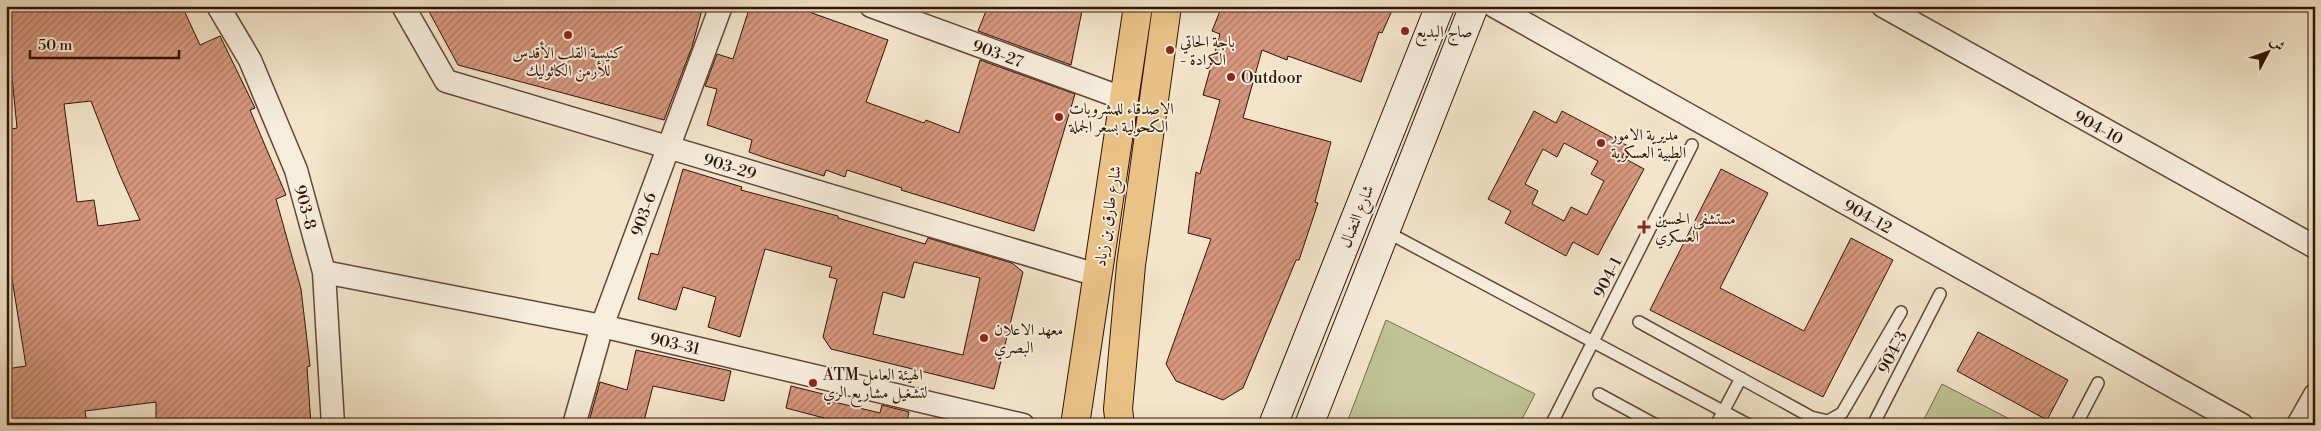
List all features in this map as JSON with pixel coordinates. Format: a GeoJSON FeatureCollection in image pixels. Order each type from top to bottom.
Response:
{"type":"FeatureCollection","features":[{"type":"Feature","properties":{"kind":"main road","name":"شارع طارق بن زياد"},"geometry":{"type":"LineString","coordinates":[[1075,425],[1138,6]]}},
{"type":"Feature","properties":{"kind":"main road","name":"شارع طارق بن زياد"},"geometry":{"type":"LineString","coordinates":[[1120,425],[1118,409],[1130,264],[1167,6]]}},
{"type":"Feature","properties":{"kind":"main road","name":"شارع النضال"},"geometry":{"type":"LineString","coordinates":[[1273,425],[1440,6]]}},
{"type":"Feature","properties":{"kind":"main road","name":"شارع النضال"},"geometry":{"type":"LineString","coordinates":[[1309,425],[1474,6]]}},
{"type":"Feature","properties":{"kind":"street","name":"903-8"},"geometry":{"type":"LineString","coordinates":[[218,6],[250,60],[296,170],[324,272],[333,425]]}},
{"type":"Feature","properties":{"kind":"street","name":"903-29"},"geometry":{"type":"LineString","coordinates":[[403,6],[446,81],[1097,275]]}},
{"type":"Feature","properties":{"kind":"street","name":"903-6"},"geometry":{"type":"LineString","coordinates":[[574,425],[602,326],[721,6]]}},
{"type":"Feature","properties":{"kind":"street","name":"903-27"},"geometry":{"type":"LineString","coordinates":[[871,6],[1125,99]]}},
{"type":"Feature","properties":{"kind":"street","name":"904-12"},"geometry":{"type":"LineString","coordinates":[[1494,6],[2242,425]]}},
{"type":"Feature","properties":{"kind":"street","name":"904-10"},"geometry":{"type":"LineString","coordinates":[[1884,6],[2315,247]]}},
{"type":"Feature","properties":{"kind":"street","name":"903-31"},"geometry":{"type":"LineString","coordinates":[[324,272],[602,326],[1023,425]]}},
{"type":"Feature","properties":{"kind":"street"},"geometry":{"type":"LineString","coordinates":[[2298,425],[2315,395]]}},
{"type":"Feature","properties":{"kind":"lane","name":"904-1"},"geometry":{"type":"LineString","coordinates":[[1551,425],[1692,145]]}},
{"type":"Feature","properties":{"kind":"lane"},"geometry":{"type":"LineString","coordinates":[[1384,231],[1749,425]]}},
{"type":"Feature","properties":{"kind":"lane","name":"904-3"},"geometry":{"type":"LineString","coordinates":[[1874,425],[1940,294]]}},
{"type":"Feature","properties":{"kind":"lane"},"geometry":{"type":"LineString","coordinates":[[1639,322],[1811,417],[1828,421],[1842,414],[1901,312]]}},
{"type":"Feature","properties":{"kind":"lane"},"geometry":{"type":"LineString","coordinates":[[1716,425],[1741,378]]}},
{"type":"Feature","properties":{"kind":"lane"},"geometry":{"type":"LineString","coordinates":[[2076,425],[2098,383]]}},
{"type":"Feature","properties":{"kind":"lane"},"geometry":{"type":"LineString","coordinates":[[1599,394],[1656,425]]}},
{"type":"Feature","properties":{"kind":"green space"},"geometry":{"type":"Polygon","coordinates":[[[1386,320],[1535,394],[1519,425],[1346,425],[1386,320]]]}},
{"type":"Feature","properties":{"kind":"green space"},"geometry":{"type":"Polygon","coordinates":[[[1942,384],[2021,425],[1921,425],[1942,384]]]}},
{"type":"Feature","properties":{"kind":"building"},"geometry":{"type":"Polygon","coordinates":[[[27,6],[182,6],[200,45],[220,36],[255,108],[250,110],[286,195],[276,199],[301,289],[310,366],[307,367],[311,425],[156,425],[156,402],[85,411],[87,425],[6,425],[6,369],[26,366],[6,241],[6,130],[17,128],[9,46],[6,46],[6,12],[28,9],[27,6]],[[91,101],[64,104],[77,202],[94,200],[98,226],[140,220],[119,173],[91,101]]]}},
{"type":"Feature","properties":{"kind":"building","name":"كنيسة القلب الأقدس للأرمن الكاثوليك"},"geometry":{"type":"Polygon","coordinates":[[[426,6],[703,6],[692,47],[664,120],[458,65],[426,6]]]}},
{"type":"Feature","properties":{"kind":"building"},"geometry":{"type":"Polygon","coordinates":[[[750,6],[801,6],[812,10],[812,13],[888,40],[866,102],[924,123],[926,120],[959,133],[980,60],[1075,94],[1034,231],[901,190],[902,188],[847,170],[845,177],[826,170],[824,176],[766,158],[749,152],[752,140],[707,125],[717,89],[705,86],[717,54],[733,59],[750,6]]]}},
{"type":"Feature","properties":{"kind":"building"},"geometry":{"type":"Polygon","coordinates":[[[988,6],[1083,6],[1071,65],[978,31],[988,6]]]}},
{"type":"Feature","properties":{"kind":"building"},"geometry":{"type":"Polygon","coordinates":[[[1222,6],[1394,6],[1382,33],[1379,32],[1361,82],[1288,56],[1287,60],[1262,50],[1243,118],[1331,142],[1315,202],[1318,203],[1299,260],[1296,260],[1243,388],[1223,400],[1176,381],[1166,364],[1211,239],[1188,233],[1196,172],[1200,174],[1220,100],[1203,95],[1220,34],[1212,31],[1222,6]]]}},
{"type":"Feature","properties":{"kind":"building"},"geometry":{"type":"Polygon","coordinates":[[[1534,111],[1556,123],[1562,111],[1628,146],[1622,157],[1644,169],[1598,255],[1573,242],[1566,256],[1505,223],[1511,211],[1488,199],[1534,111]],[[1564,143],[1557,157],[1543,149],[1525,184],[1538,191],[1532,204],[1564,221],[1571,207],[1587,215],[1604,181],[1591,174],[1598,161],[1564,143]]]}},
{"type":"Feature","properties":{"kind":"building"},"geometry":{"type":"Polygon","coordinates":[[[683,169],[742,187],[741,190],[838,216],[838,218],[925,244],[928,238],[1012,263],[1023,272],[994,389],[831,349],[823,337],[837,279],[829,277],[832,267],[765,249],[740,337],[708,327],[716,297],[683,287],[676,310],[638,299],[651,253],[658,255],[683,169]],[[914,262],[904,298],[883,292],[873,334],[963,355],[980,278],[914,262]]]}},
{"type":"Feature","properties":{"kind":"building"},"geometry":{"type":"Polygon","coordinates":[[[1721,169],[1768,193],[1720,288],[1804,331],[1851,238],[1893,260],[1823,397],[1650,310],[1721,169]]]}},
{"type":"Feature","properties":{"kind":"building"},"geometry":{"type":"Polygon","coordinates":[[[1978,332],[2068,380],[2047,420],[1957,371],[1978,332]]]}},
{"type":"Feature","properties":{"kind":"building"},"geometry":{"type":"Polygon","coordinates":[[[636,350],[731,371],[724,401],[653,386],[643,425],[588,425],[600,382],[627,390],[636,350]]]}},
{"type":"Feature","properties":{"kind":"building"},"geometry":{"type":"Polygon","coordinates":[[[791,386],[827,395],[826,400],[880,413],[882,405],[909,412],[906,425],[822,425],[824,418],[786,408],[791,386]]]}},
{"type":"Feature","properties":{"kind":"place","name":"صاج البديع"},"geometry":{"type":"Point","coordinates":[1405,31]}},
{"type":"Feature","properties":{"kind":"place","name":"كنيسة القلب الأقدس للأرمن الكاثوليك"},"geometry":{"type":"Point","coordinates":[568,35]}},
{"type":"Feature","properties":{"kind":"place","name":"باجة الحاتي - الكرادة"},"geometry":{"type":"Point","coordinates":[1170,50]}},
{"type":"Feature","properties":{"kind":"place","name":"Outdoor"},"geometry":{"type":"Point","coordinates":[1231,77]}},
{"type":"Feature","properties":{"kind":"place","name":"الاصدقاء للمشروبات الكحولية بسعر الجملة"},"geometry":{"type":"Point","coordinates":[1059,117]}},
{"type":"Feature","properties":{"kind":"place","name":"مديرية الامور الطبية العسكرية"},"geometry":{"type":"Point","coordinates":[1601,143]}},
{"type":"Feature","properties":{"kind":"place","name":"مستشفى الحسين العسكري"},"geometry":{"type":"Point","coordinates":[1644,227]}},
{"type":"Feature","properties":{"kind":"place","name":"معهد الاعلان البصري"},"geometry":{"type":"Point","coordinates":[984,338]}},
{"type":"Feature","properties":{"kind":"place","name":"ATM الهيئة العامل لتشغيل مشاريع الري"},"geometry":{"type":"Point","coordinates":[813,383]}}]}
